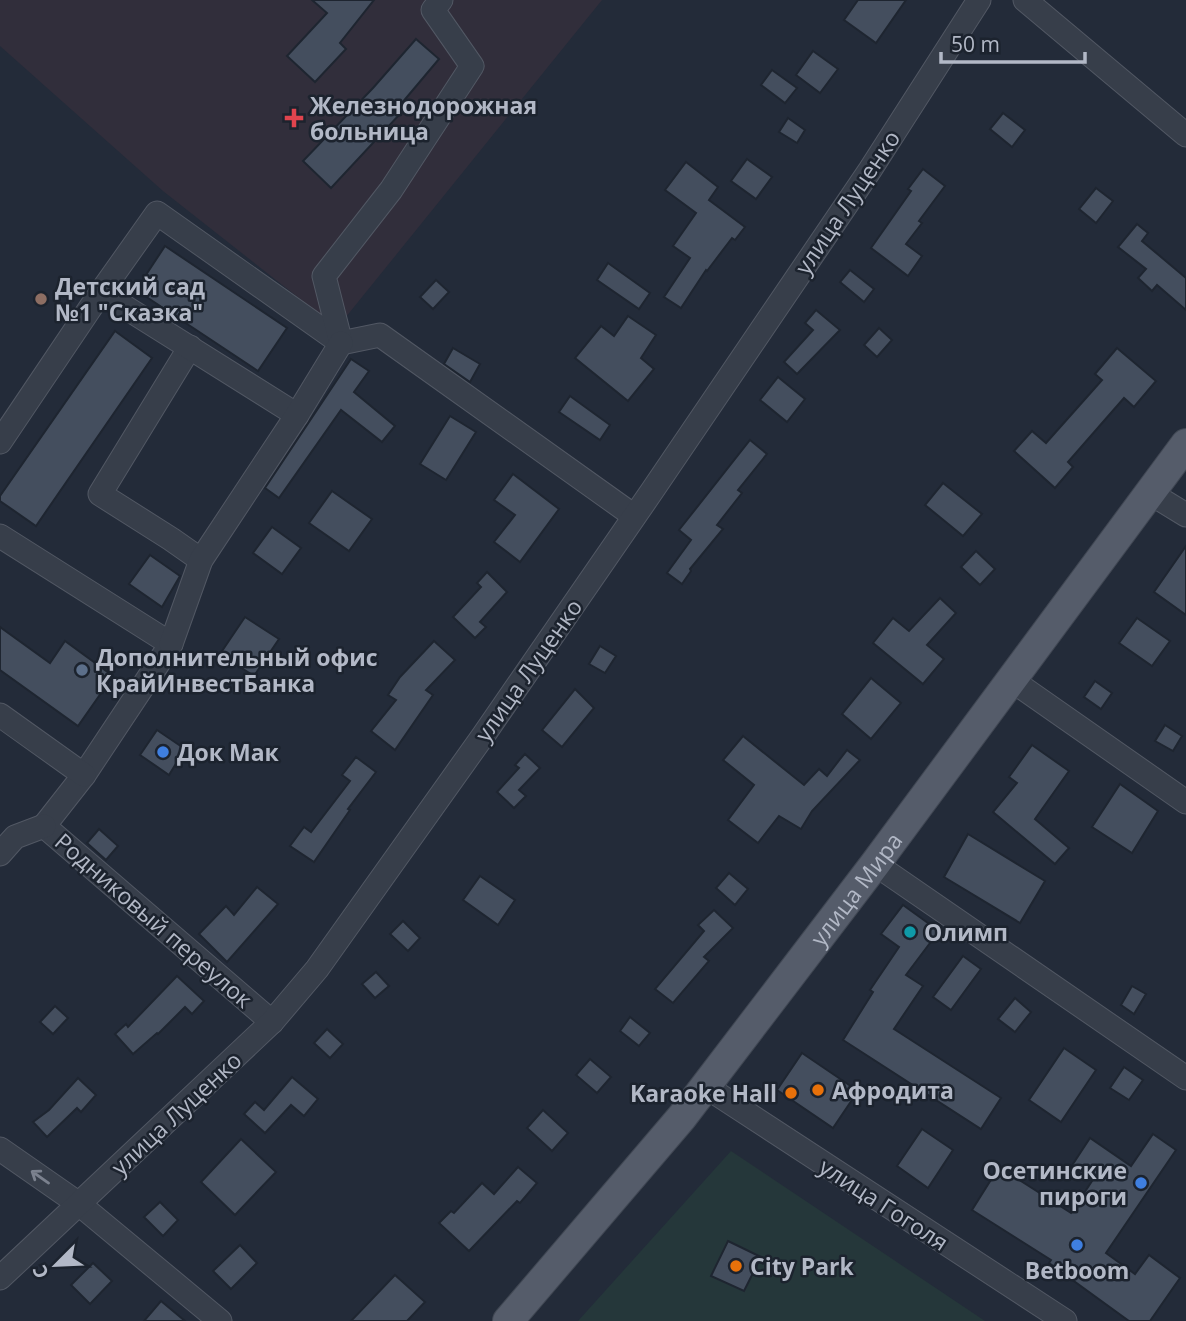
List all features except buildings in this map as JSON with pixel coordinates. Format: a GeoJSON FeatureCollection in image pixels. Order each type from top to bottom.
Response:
{"type":"FeatureCollection","features":[{"type":"Feature","properties":{"kind":"main road","name":"улица Мира"},"geometry":{"type":"LineString","coordinates":[[508,1321],[705,1086],[875,864],[1186,444]]}},
{"type":"Feature","properties":{"kind":"street"},"geometry":{"type":"LineString","coordinates":[[341,343],[324,276],[391,190],[472,66],[433,10],[441,0]]}},
{"type":"Feature","properties":{"kind":"street","name":"улица Луценко"},"geometry":{"type":"LineString","coordinates":[[0,1278],[272,1022],[317,969],[483,736],[634,516],[870,170],[979,0]]}},
{"type":"Feature","properties":{"kind":"street"},"geometry":{"type":"LineString","coordinates":[[1025,0],[1186,135]]}},
{"type":"Feature","properties":{"kind":"street"},"geometry":{"type":"LineString","coordinates":[[0,442],[157,213],[341,343],[380,335],[634,516]]}},
{"type":"Feature","properties":{"kind":"street"},"geometry":{"type":"LineString","coordinates":[[101,292],[297,415]]}},
{"type":"Feature","properties":{"kind":"street","name":"Родниковый переулок"},"geometry":{"type":"LineString","coordinates":[[272,1022],[44,826],[84,775],[171,644],[201,560],[341,343]]}},
{"type":"Feature","properties":{"kind":"street"},"geometry":{"type":"LineString","coordinates":[[190,347],[100,494],[201,560]]}},
{"type":"Feature","properties":{"kind":"street"},"geometry":{"type":"LineString","coordinates":[[1150,493],[1186,515]]}},
{"type":"Feature","properties":{"kind":"street"},"geometry":{"type":"LineString","coordinates":[[0,536],[171,644]]}},
{"type":"Feature","properties":{"kind":"street"},"geometry":{"type":"LineString","coordinates":[[1010,679],[1186,802]]}},
{"type":"Feature","properties":{"kind":"street"},"geometry":{"type":"LineString","coordinates":[[0,715],[84,775]]}},
{"type":"Feature","properties":{"kind":"street"},"geometry":{"type":"LineString","coordinates":[[0,854],[15,837],[44,826]]}},
{"type":"Feature","properties":{"kind":"street"},"geometry":{"type":"LineString","coordinates":[[875,864],[1186,1078]]}},
{"type":"Feature","properties":{"kind":"street","name":"улица Гоголя"},"geometry":{"type":"LineString","coordinates":[[705,1086],[1065,1321]]}},
{"type":"Feature","properties":{"kind":"street"},"geometry":{"type":"LineString","coordinates":[[0,1150],[79,1204],[220,1321]]}},
{"type":"Feature","properties":{"kind":"shaded area","name":"Железнодорожная больница"},"geometry":{"type":"Polygon","coordinates":[[[0,0],[602,0],[337,328],[163,191],[0,46],[0,0]]]}},
{"type":"Feature","properties":{"kind":"shaded area"},"geometry":{"type":"Polygon","coordinates":[[[731,1151],[985,1321],[578,1321],[731,1151]]]}},
{"type":"Feature","properties":{"kind":"place","name":"Железнодорожная больница"},"geometry":{"type":"Point","coordinates":[294,118]}},
{"type":"Feature","properties":{"kind":"place","name":"Детский сад №1 \"Сказка\""},"geometry":{"type":"Point","coordinates":[41,299]}},
{"type":"Feature","properties":{"kind":"place","name":"Дополнительный офис КрайИнвестБанка"},"geometry":{"type":"Point","coordinates":[82,670]}},
{"type":"Feature","properties":{"kind":"place","name":"Док Мак"},"geometry":{"type":"Point","coordinates":[163,752]}},
{"type":"Feature","properties":{"kind":"place","name":"Олимп"},"geometry":{"type":"Point","coordinates":[910,932]}},
{"type":"Feature","properties":{"kind":"place","name":"Афродита"},"geometry":{"type":"Point","coordinates":[818,1090]}},
{"type":"Feature","properties":{"kind":"place","name":"Karaoke Hall"},"geometry":{"type":"Point","coordinates":[791,1093]}},
{"type":"Feature","properties":{"kind":"place","name":"Осетинские пироги"},"geometry":{"type":"Point","coordinates":[1141,1183]}},
{"type":"Feature","properties":{"kind":"place","name":"Betboom"},"geometry":{"type":"Point","coordinates":[1077,1245]}},
{"type":"Feature","properties":{"kind":"place","name":"City Park"},"geometry":{"type":"Point","coordinates":[736,1266]}}]}
